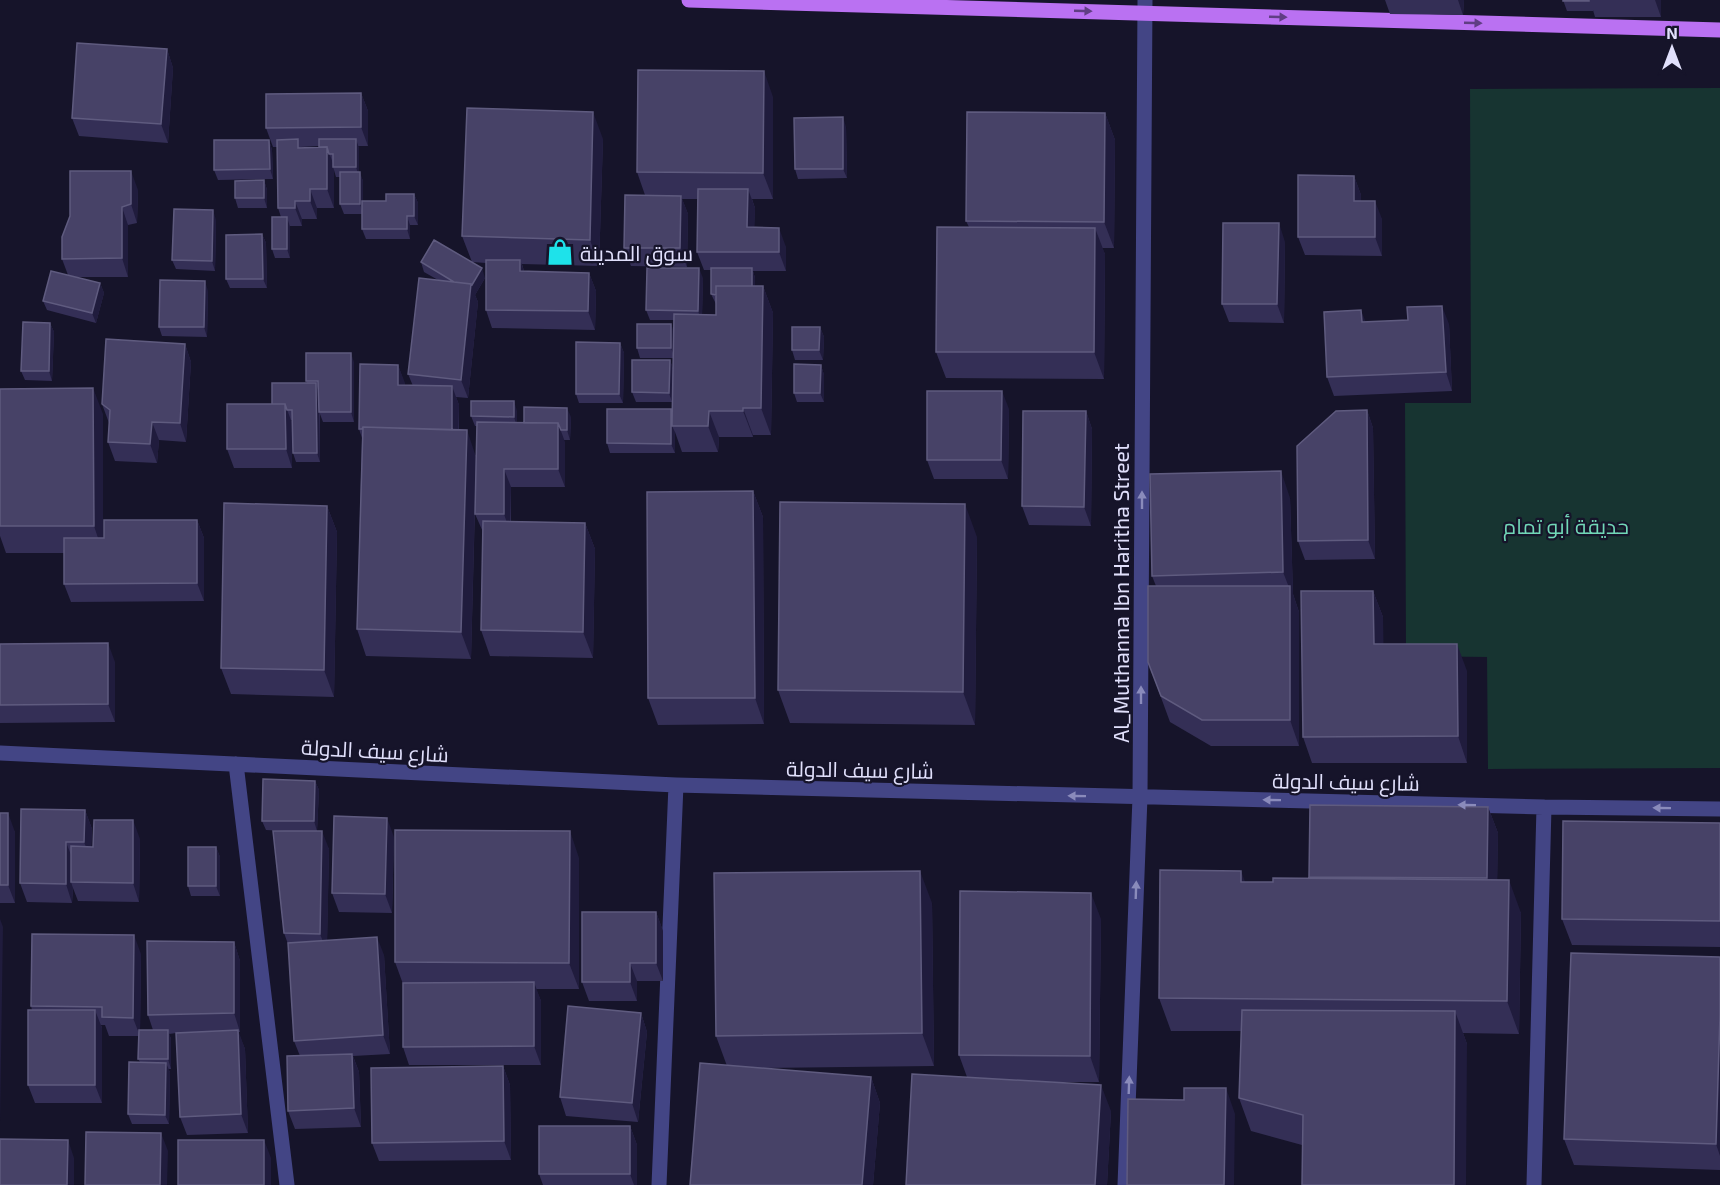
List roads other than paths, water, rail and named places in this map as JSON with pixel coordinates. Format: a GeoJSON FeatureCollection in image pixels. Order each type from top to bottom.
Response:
{"type":"FeatureCollection","features":[{"type":"Feature","properties":{"kind":"main road"},"geometry":{"type":"LineString","coordinates":[[689,0],[1145,7],[1720,30]]}},
{"type":"Feature","properties":{"kind":"street","name":"Al_Muthanna Ibn Haritha Street"},"geometry":{"type":"LineString","coordinates":[[1125,1185],[1140,797],[1145,7]]}},
{"type":"Feature","properties":{"kind":"street","name":"شارع سيف الدولة"},"geometry":{"type":"LineString","coordinates":[[0,753],[676,785],[1544,807],[1720,809]]}},
{"type":"Feature","properties":{"kind":"street"},"geometry":{"type":"LineString","coordinates":[[236,764],[287,1185]]}},
{"type":"Feature","properties":{"kind":"street"},"geometry":{"type":"LineString","coordinates":[[659,1185],[676,785]]}},
{"type":"Feature","properties":{"kind":"street"},"geometry":{"type":"LineString","coordinates":[[1534,1185],[1544,807]]}},
{"type":"Feature","properties":{"kind":"place","name":"سوق المدينة"},"geometry":{"type":"Point","coordinates":[560,252]}},
{"type":"Feature","properties":{"kind":"park label","name":"حديقة أبو تمام"},"geometry":{"type":"Point","coordinates":[1566,525]}}]}
